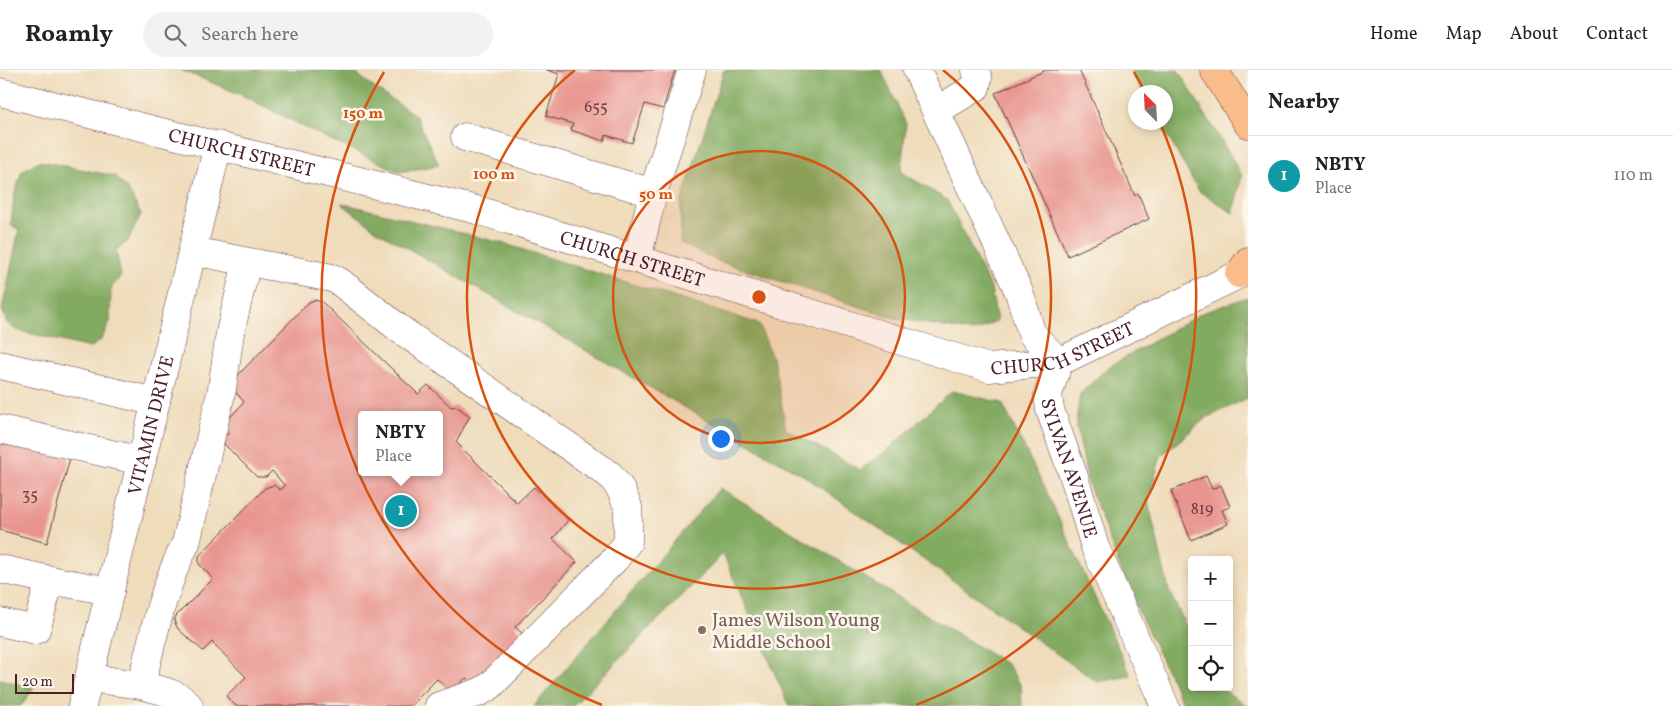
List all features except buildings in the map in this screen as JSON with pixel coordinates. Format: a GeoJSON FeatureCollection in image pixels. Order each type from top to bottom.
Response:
{"type":"FeatureCollection","features":[{"type":"Feature","properties":{"kind":"highway"},"geometry":{"type":"LineString","coordinates":[[1214,70],[1241,113],[1235,115],[1239,129],[1248,146]]}},
{"type":"Feature","properties":{"kind":"street"},"geometry":{"type":"LineString","coordinates":[[637,259],[653,193],[692,70]]}},
{"type":"Feature","properties":{"kind":"street"},"geometry":{"type":"LineString","coordinates":[[918,70],[1019,292],[1032,334],[1059,362]]}},
{"type":"Feature","properties":{"kind":"street"},"geometry":{"type":"LineString","coordinates":[[936,111],[976,87],[978,78],[976,70]]}},
{"type":"Feature","properties":{"kind":"street","name":"CHURCH STREET"},"geometry":{"type":"LineString","coordinates":[[0,92],[477,210],[988,368],[1059,362],[1246,269]]}},
{"type":"Feature","properties":{"kind":"street"},"geometry":{"type":"LineString","coordinates":[[465,137],[653,193]]}},
{"type":"Feature","properties":{"kind":"street","name":"VITAMIN DRIVE"},"geometry":{"type":"LineString","coordinates":[[82,706],[218,145]]}},
{"type":"Feature","properties":{"kind":"street"},"geometry":{"type":"LineString","coordinates":[[192,253],[332,278],[340,282],[401,330],[610,475],[620,488],[628,507],[628,542],[615,559],[490,686],[480,692],[439,706]]}},
{"type":"Feature","properties":{"kind":"street"},"geometry":{"type":"LineString","coordinates":[[141,685],[168,582],[174,565],[186,543],[222,389],[230,333],[247,262]]}},
{"type":"Feature","properties":{"kind":"street","name":"SYLVAN AVENUE"},"geometry":{"type":"LineString","coordinates":[[1059,362],[1048,394],[1050,410],[1075,480],[1095,547],[1165,706]]}},
{"type":"Feature","properties":{"kind":"street"},"geometry":{"type":"LineString","coordinates":[[0,365],[156,402]]}},
{"type":"Feature","properties":{"kind":"street"},"geometry":{"type":"LineString","coordinates":[[0,429],[142,461]]}},
{"type":"Feature","properties":{"kind":"street"},"geometry":{"type":"LineString","coordinates":[[0,568],[50,580],[110,591]]}},
{"type":"Feature","properties":{"kind":"street"},"geometry":{"type":"LineString","coordinates":[[0,622],[36,630],[50,580]]}},
{"type":"Feature","properties":{"kind":"street"},"geometry":{"type":"LineString","coordinates":[[89,678],[141,685],[175,695],[189,706]]}},
{"type":"Feature","properties":{"kind":"green space"},"geometry":{"type":"Polygon","coordinates":[[[181,70],[353,70],[370,85],[415,115],[439,165],[400,172],[318,134],[244,96],[181,70]]]}},
{"type":"Feature","properties":{"kind":"green space"},"geometry":{"type":"Polygon","coordinates":[[[724,70],[881,70],[906,124],[901,172],[947,200],[991,289],[997,321],[973,332],[894,318],[718,261],[680,243],[681,203],[724,70]]]}},
{"type":"Feature","properties":{"kind":"green space"},"geometry":{"type":"Polygon","coordinates":[[[1130,70],[1178,70],[1242,176],[1233,213],[1199,191],[1164,130],[1173,130],[1173,85],[1139,85],[1130,70]]]}},
{"type":"Feature","properties":{"kind":"green space"},"geometry":{"type":"Polygon","coordinates":[[[39,161],[115,176],[128,190],[141,214],[128,241],[116,250],[121,276],[111,288],[110,322],[101,340],[90,348],[16,330],[7,323],[2,310],[19,230],[11,225],[14,196],[22,171],[39,161]]]}},
{"type":"Feature","properties":{"kind":"green space"},"geometry":{"type":"Polygon","coordinates":[[[341,203],[502,243],[759,324],[774,363],[786,429],[860,470],[889,449],[952,391],[1002,403],[1046,491],[1131,676],[1097,682],[806,477],[376,230],[341,203]]]}},
{"type":"Feature","properties":{"kind":"green space"},"geometry":{"type":"Polygon","coordinates":[[[1248,297],[1248,398],[1206,418],[1161,456],[1148,501],[1169,591],[1188,630],[1188,691],[1225,691],[1248,706],[1184,706],[1131,596],[1088,483],[1076,423],[1080,394],[1107,368],[1202,313],[1248,297]]]}},
{"type":"Feature","properties":{"kind":"green space"},"geometry":{"type":"Polygon","coordinates":[[[720,488],[1008,665],[1021,686],[1022,706],[789,706],[723,554],[573,706],[534,706],[720,488]]]}},
{"type":"Feature","properties":{"kind":"green space"},"geometry":{"type":"Polygon","coordinates":[[[0,679],[34,688],[21,706],[0,706],[0,679]]]}},
{"type":"Feature","properties":{"kind":"place","name":"NBTY"},"geometry":{"type":"Point","coordinates":[401,511]}},
{"type":"Feature","properties":{"kind":"place","name":"James Wilson Young Middle School"},"geometry":{"type":"Point","coordinates":[702,630]}}]}
